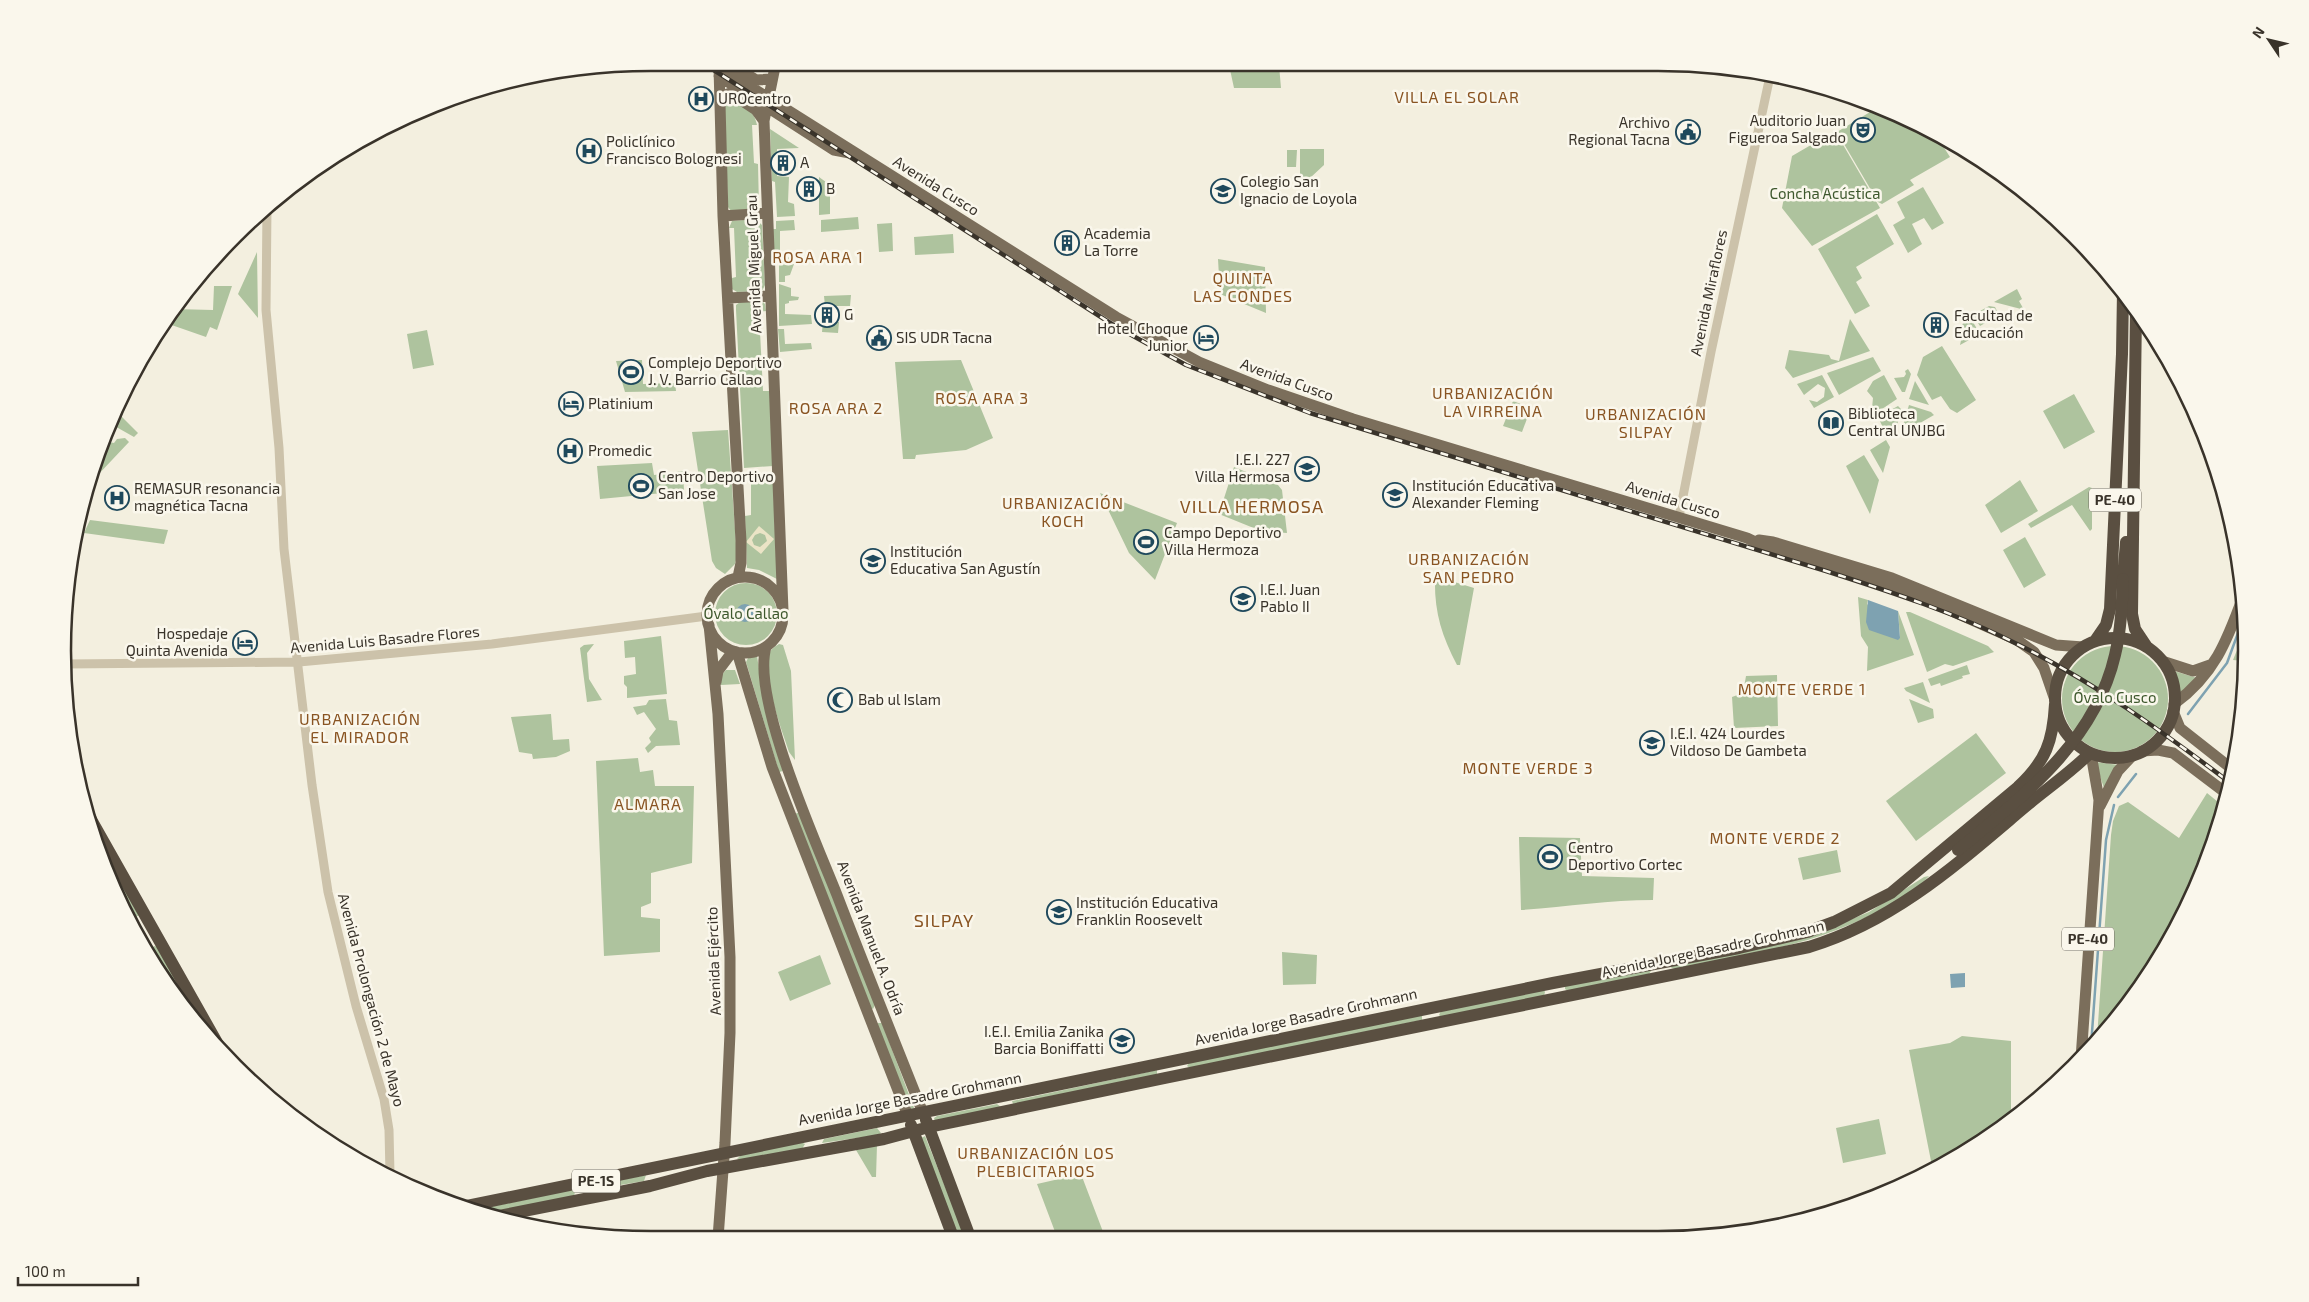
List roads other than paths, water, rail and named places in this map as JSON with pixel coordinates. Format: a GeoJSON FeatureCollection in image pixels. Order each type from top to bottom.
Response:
{"type":"FeatureCollection","features":[{"type":"Feature","properties":{"kind":"highway","name":"PE-40"},"geometry":{"type":"LineString","coordinates":[[2096,641],[2106,625],[2110,610],[2118,458],[2123,304]]}},
{"type":"Feature","properties":{"kind":"highway","name":"PE-40"},"geometry":{"type":"LineString","coordinates":[[2136,323],[2133,622],[2138,635],[2150,649]]}},
{"type":"Feature","properties":{"kind":"highway"},"geometry":{"type":"LineString","coordinates":[[1916,895],[1958,850],[2031,788],[2069,749],[2086,725],[2100,699],[2115,657],[2120,627],[2134,454]]}},
{"type":"Feature","properties":{"kind":"highway"},"geometry":{"type":"LineString","coordinates":[[2118,458],[2123,579]]}},
{"type":"Feature","properties":{"kind":"highway"},"geometry":{"type":"LineString","coordinates":[[2106,639],[2124,639],[2150,649],[2162,661],[2171,677],[2174,708],[2163,733],[2137,753],[2116,758],[2091,753],[2073,741],[2066,733],[2057,715],[2055,702],[2056,687],[2063,668],[2069,660],[2084,647],[2096,641],[2106,639]]}},
{"type":"Feature","properties":{"kind":"highway","name":"Avenida Jorge Basadre Grohmann"},"geometry":{"type":"LineString","coordinates":[[478,1204],[584,1184],[724,1152],[1428,1009],[1739,948],[1806,932],[1854,913],[1905,883],[2032,774],[2048,750],[2055,725],[2055,702]]}},
{"type":"Feature","properties":{"kind":"highway","name":"Avenida Jorge Basadre Grohmann"},"geometry":{"type":"LineString","coordinates":[[513,1214],[650,1186],[723,1168],[884,1139],[929,1127],[1809,947],[1836,939],[1866,925],[1941,878],[2091,753]]}},
{"type":"Feature","properties":{"kind":"highway"},"geometry":{"type":"LineString","coordinates":[[104,843],[204,1020]]}},
{"type":"Feature","properties":{"kind":"highway"},"geometry":{"type":"LineString","coordinates":[[1905,883],[1958,850]]}},
{"type":"Feature","properties":{"kind":"highway"},"geometry":{"type":"LineString","coordinates":[[1553,984],[1556,998]]}},
{"type":"Feature","properties":{"kind":"highway"},"geometry":{"type":"LineString","coordinates":[[1428,1009],[1431,1024]]}},
{"type":"Feature","properties":{"kind":"highway","name":"Avenida Manuel A. Odría"},"geometry":{"type":"LineString","coordinates":[[923,1113],[968,1231]]}},
{"type":"Feature","properties":{"kind":"highway","name":"Avenida Manuel A. Odría"},"geometry":{"type":"LineString","coordinates":[[908,1116],[952,1231]]}},
{"type":"Feature","properties":{"kind":"main road"},"geometry":{"type":"LineString","coordinates":[[741,71],[752,78],[771,80]]}},
{"type":"Feature","properties":{"kind":"main road","name":"Avenida Miguel Grau"},"geometry":{"type":"LineString","coordinates":[[774,71],[771,80],[764,120],[783,611]]}},
{"type":"Feature","properties":{"kind":"main road","name":"Avenida Miguel Grau"},"geometry":{"type":"LineString","coordinates":[[719,72],[724,216],[742,562],[738,577]]}},
{"type":"Feature","properties":{"kind":"main road","name":"Avenida Cusco"},"geometry":{"type":"LineString","coordinates":[[719,72],[767,102],[859,154],[1116,317],[1199,362],[1268,390],[1353,419],[1747,538],[1773,542],[1862,568],[2056,645],[2084,647]]}},
{"type":"Feature","properties":{"kind":"main road"},"geometry":{"type":"LineString","coordinates":[[720,98],[730,93],[756,110],[764,120]]}},
{"type":"Feature","properties":{"kind":"main road"},"geometry":{"type":"LineString","coordinates":[[724,216],[767,213]]}},
{"type":"Feature","properties":{"kind":"main road"},"geometry":{"type":"LineString","coordinates":[[728,298],[770,296]]}},
{"type":"Feature","properties":{"kind":"main road","name":"Avenida Cusco"},"geometry":{"type":"LineString","coordinates":[[1747,538],[1774,551],[1874,581],[1927,600],[2017,640],[2034,652],[2044,668],[2055,702]]}},
{"type":"Feature","properties":{"kind":"main road"},"geometry":{"type":"LineString","coordinates":[[738,577],[758,578],[770,585],[778,596],[783,611],[780,630],[766,647],[750,653],[735,652],[719,643],[708,621],[707,608],[714,592],[726,581],[738,577]]}},
{"type":"Feature","properties":{"kind":"main road"},"geometry":{"type":"LineString","coordinates":[[2227,765],[2180,728],[2174,708],[2216,661],[2237,613]]}},
{"type":"Feature","properties":{"kind":"main road","name":"Avenida Ejército"},"geometry":{"type":"LineString","coordinates":[[708,621],[715,684],[730,956],[730,1033],[718,1231]]}},
{"type":"Feature","properties":{"kind":"main road","name":"Avenida Manuel A. Odría"},"geometry":{"type":"LineString","coordinates":[[766,647],[763,656],[763,675],[771,713],[797,792],[923,1113]]}},
{"type":"Feature","properties":{"kind":"main road","name":"Avenida Ejército"},"geometry":{"type":"LineString","coordinates":[[715,684],[718,671],[735,652]]}},
{"type":"Feature","properties":{"kind":"main road","name":"Avenida Manuel A. Odría"},"geometry":{"type":"LineString","coordinates":[[735,652],[783,796],[908,1116]]}},
{"type":"Feature","properties":{"kind":"main road"},"geometry":{"type":"LineString","coordinates":[[2162,661],[2193,671],[2207,667],[2216,661]]}},
{"type":"Feature","properties":{"kind":"main road"},"geometry":{"type":"LineString","coordinates":[[2137,753],[2158,750],[2173,753],[2221,789]]}},
{"type":"Feature","properties":{"kind":"main road","name":"PE-40"},"geometry":{"type":"LineString","coordinates":[[2082,1046],[2098,790],[2091,753]]}},
{"type":"Feature","properties":{"kind":"main road","name":"PE-40"},"geometry":{"type":"LineString","coordinates":[[2096,820],[2118,771],[2137,753]]}},
{"type":"Feature","properties":{"kind":"main road"},"geometry":{"type":"LineString","coordinates":[[783,796],[797,792]]}},
{"type":"Feature","properties":{"kind":"street","name":"Avenida Miraflores"},"geometry":{"type":"LineString","coordinates":[[1679,517],[1711,352],[1769,82]]}},
{"type":"Feature","properties":{"kind":"street","name":"Avenida Prolongación 2 de Mayo"},"geometry":{"type":"LineString","coordinates":[[267,217],[266,316],[279,448],[284,549],[299,662],[312,785],[328,892],[354,999],[384,1099],[389,1130],[390,1168]]}},
{"type":"Feature","properties":{"kind":"street","name":"Avenida Luis Basadre Flores"},"geometry":{"type":"LineString","coordinates":[[71,664],[299,662],[708,621]]}},
{"type":"Feature","properties":{"kind":"water"},"geometry":{"type":"Polygon","coordinates":[[[1868,600],[1898,611],[1900,638],[1898,640],[1869,630],[1866,622],[1868,600]]]}},
{"type":"Feature","properties":{"kind":"water"},"geometry":{"type":"Polygon","coordinates":[[[741,604],[749,604],[754,609],[752,620],[741,622],[736,617],[736,609],[741,604]]]}},
{"type":"Feature","properties":{"kind":"water"},"geometry":{"type":"Polygon","coordinates":[[[1965,973],[1965,987],[1951,988],[1950,974],[1965,973]]]}},
{"type":"Feature","properties":{"kind":"waterway"},"geometry":{"type":"LineString","coordinates":[[2188,714],[2227,663],[2238,634]]}},
{"type":"Feature","properties":{"kind":"waterway"},"geometry":{"type":"LineString","coordinates":[[2118,797],[2136,774]]}},
{"type":"Feature","properties":{"kind":"waterway"},"geometry":{"type":"LineString","coordinates":[[2092,1035],[2106,840],[2114,805]]}},
{"type":"Feature","properties":{"kind":"railway"},"geometry":{"type":"LineString","coordinates":[[715,71],[1115,326],[1186,365],[1310,413],[1826,571],[1899,595],[1971,622],[2045,658],[2099,690],[2224,778]]}},
{"type":"Feature","properties":{"kind":"place","name":"UROcentro"},"geometry":{"type":"Point","coordinates":[701,99]}},
{"type":"Feature","properties":{"kind":"place","name":"Auditorio Juan Figueroa Salgado"},"geometry":{"type":"Point","coordinates":[1863,130]}},
{"type":"Feature","properties":{"kind":"place","name":"Archivo Regional Tacna"},"geometry":{"type":"Point","coordinates":[1688,132]}},
{"type":"Feature","properties":{"kind":"place","name":"Policlínico Francisco Bolognesi"},"geometry":{"type":"Point","coordinates":[589,151]}},
{"type":"Feature","properties":{"kind":"place","name":"A"},"geometry":{"type":"Point","coordinates":[783,163]}},
{"type":"Feature","properties":{"kind":"place","name":"B"},"geometry":{"type":"Point","coordinates":[809,189]}},
{"type":"Feature","properties":{"kind":"place","name":"Colegio San Ignacio de Loyola"},"geometry":{"type":"Point","coordinates":[1223,191]}},
{"type":"Feature","properties":{"kind":"place","name":"Academia La Torre"},"geometry":{"type":"Point","coordinates":[1067,243]}},
{"type":"Feature","properties":{"kind":"place","name":"G"},"geometry":{"type":"Point","coordinates":[827,315]}},
{"type":"Feature","properties":{"kind":"place","name":"Facultad de Educación"},"geometry":{"type":"Point","coordinates":[1936,325]}},
{"type":"Feature","properties":{"kind":"place","name":"SIS UDR Tacna"},"geometry":{"type":"Point","coordinates":[879,338]}},
{"type":"Feature","properties":{"kind":"place","name":"Hotel Choque Junior"},"geometry":{"type":"Point","coordinates":[1206,338]}},
{"type":"Feature","properties":{"kind":"place","name":"Complejo Deportivo J. V. Barrio Callao"},"geometry":{"type":"Point","coordinates":[631,372]}},
{"type":"Feature","properties":{"kind":"place","name":"Platinium"},"geometry":{"type":"Point","coordinates":[571,404]}},
{"type":"Feature","properties":{"kind":"place","name":"Biblioteca Central UNJBG"},"geometry":{"type":"Point","coordinates":[1831,423]}},
{"type":"Feature","properties":{"kind":"place","name":"Promedic"},"geometry":{"type":"Point","coordinates":[570,451]}},
{"type":"Feature","properties":{"kind":"place","name":"I.E.I. 227 Villa Hermosa"},"geometry":{"type":"Point","coordinates":[1307,469]}},
{"type":"Feature","properties":{"kind":"place","name":"Centro Deportivo San Jose"},"geometry":{"type":"Point","coordinates":[641,486]}},
{"type":"Feature","properties":{"kind":"place","name":"Institución Educativa Alexander Fleming"},"geometry":{"type":"Point","coordinates":[1395,495]}},
{"type":"Feature","properties":{"kind":"place","name":"REMASUR resonancia magnética Tacna"},"geometry":{"type":"Point","coordinates":[117,498]}},
{"type":"Feature","properties":{"kind":"place","name":"Campo Deportivo Villa Hermoza"},"geometry":{"type":"Point","coordinates":[1146,542]}},
{"type":"Feature","properties":{"kind":"place","name":"Institución Educativa San Agustín"},"geometry":{"type":"Point","coordinates":[873,561]}},
{"type":"Feature","properties":{"kind":"place","name":"I.E.I. Juan Pablo II"},"geometry":{"type":"Point","coordinates":[1243,599]}},
{"type":"Feature","properties":{"kind":"place","name":"Hospedaje Quinta Avenida"},"geometry":{"type":"Point","coordinates":[245,643]}},
{"type":"Feature","properties":{"kind":"place","name":"Bab ul Islam"},"geometry":{"type":"Point","coordinates":[840,700]}},
{"type":"Feature","properties":{"kind":"place","name":"I.E.I. 424 Lourdes Vildoso De Gambeta"},"geometry":{"type":"Point","coordinates":[1652,743]}},
{"type":"Feature","properties":{"kind":"place","name":"Centro Deportivo Cortec"},"geometry":{"type":"Point","coordinates":[1550,857]}},
{"type":"Feature","properties":{"kind":"place","name":"Institución Educativa Franklin Roosevelt"},"geometry":{"type":"Point","coordinates":[1059,912]}},
{"type":"Feature","properties":{"kind":"place","name":"I.E.I. Emilia Zanika Barcia Boniffatti"},"geometry":{"type":"Point","coordinates":[1122,1041]}},
{"type":"Feature","properties":{"kind":"district","name":"VILLA EL SOLAR"},"geometry":{"type":"Point","coordinates":[1457,97]}},
{"type":"Feature","properties":{"kind":"district","name":"ROSA ARA 1"},"geometry":{"type":"Point","coordinates":[818,257]}},
{"type":"Feature","properties":{"kind":"district","name":"QUINTA LAS CONDES"},"geometry":{"type":"Point","coordinates":[1243,287]}},
{"type":"Feature","properties":{"kind":"district","name":"ROSA ARA 3"},"geometry":{"type":"Point","coordinates":[982,398]}},
{"type":"Feature","properties":{"kind":"district","name":"URBANIZACIÓN LA VIRREINA"},"geometry":{"type":"Point","coordinates":[1493,402]}},
{"type":"Feature","properties":{"kind":"district","name":"ROSA ARA 2"},"geometry":{"type":"Point","coordinates":[836,408]}},
{"type":"Feature","properties":{"kind":"district","name":"URBANIZACIÓN SILPAY"},"geometry":{"type":"Point","coordinates":[1646,423]}},
{"type":"Feature","properties":{"kind":"district","name":"VILLA HERMOSA"},"geometry":{"type":"Point","coordinates":[1252,507]}},
{"type":"Feature","properties":{"kind":"district","name":"URBANIZACIÓN KOCH"},"geometry":{"type":"Point","coordinates":[1063,512]}},
{"type":"Feature","properties":{"kind":"district","name":"URBANIZACIÓN SAN PEDRO"},"geometry":{"type":"Point","coordinates":[1469,568]}},
{"type":"Feature","properties":{"kind":"district","name":"MONTE VERDE 1"},"geometry":{"type":"Point","coordinates":[1802,689]}},
{"type":"Feature","properties":{"kind":"district","name":"URBANIZACIÓN EL MIRADOR"},"geometry":{"type":"Point","coordinates":[360,728]}},
{"type":"Feature","properties":{"kind":"district","name":"MONTE VERDE 3"},"geometry":{"type":"Point","coordinates":[1528,768]}},
{"type":"Feature","properties":{"kind":"district","name":"ALMARA"},"geometry":{"type":"Point","coordinates":[648,804]}},
{"type":"Feature","properties":{"kind":"district","name":"MONTE VERDE 2"},"geometry":{"type":"Point","coordinates":[1775,838]}},
{"type":"Feature","properties":{"kind":"district","name":"SILPAY"},"geometry":{"type":"Point","coordinates":[944,921]}},
{"type":"Feature","properties":{"kind":"district","name":"URBANIZACIÓN LOS PLEBICITARIOS"},"geometry":{"type":"Point","coordinates":[1036,1162]}},
{"type":"Feature","properties":{"kind":"park label","name":"Concha Acústica"},"geometry":{"type":"Point","coordinates":[1825,194]}},
{"type":"Feature","properties":{"kind":"park label","name":"Óvalo Callao"},"geometry":{"type":"Point","coordinates":[746,614]}},
{"type":"Feature","properties":{"kind":"park label","name":"Óvalo Cusco"},"geometry":{"type":"Point","coordinates":[2115,698]}}]}
